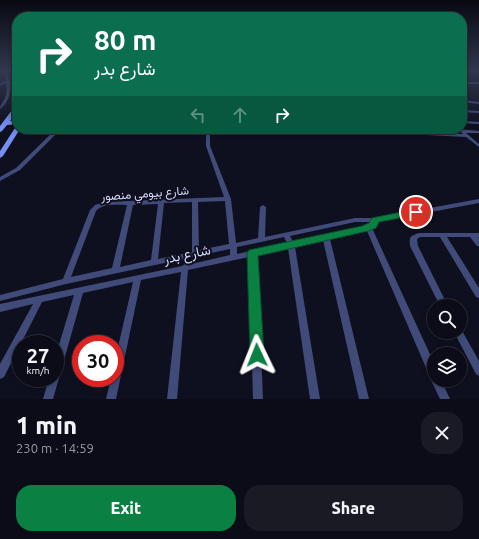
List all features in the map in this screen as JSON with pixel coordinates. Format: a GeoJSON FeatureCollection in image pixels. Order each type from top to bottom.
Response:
{"type":"FeatureCollection","features":[{"type":"Feature","properties":{"kind":"main road"},"geometry":{"type":"LineString","coordinates":[[0,130],[3,123],[12,113]]}},
{"type":"Feature","properties":{"kind":"main road"},"geometry":{"type":"LineString","coordinates":[[0,156],[14,134]]}},
{"type":"Feature","properties":{"kind":"main road"},"geometry":{"type":"LineString","coordinates":[[0,144],[8,143]]}},
{"type":"Feature","properties":{"kind":"street"},"geometry":{"type":"LineString","coordinates":[[0,108],[7,98],[7,90]]}},
{"type":"Feature","properties":{"kind":"street"},"geometry":{"type":"LineString","coordinates":[[467,102],[479,103]]}},
{"type":"Feature","properties":{"kind":"street"},"geometry":{"type":"LineString","coordinates":[[467,111],[479,112]]}},
{"type":"Feature","properties":{"kind":"street"},"geometry":{"type":"LineString","coordinates":[[467,122],[479,122]]}},
{"type":"Feature","properties":{"kind":"street"},"geometry":{"type":"LineString","coordinates":[[467,131],[479,132]]}},
{"type":"Feature","properties":{"kind":"street"},"geometry":{"type":"LineString","coordinates":[[0,179],[18,168],[54,134]]}},
{"type":"Feature","properties":{"kind":"street"},"geometry":{"type":"LineString","coordinates":[[208,134],[208,146],[228,199],[234,257]]}},
{"type":"Feature","properties":{"kind":"street"},"geometry":{"type":"LineString","coordinates":[[432,134],[467,136]]}},
{"type":"Feature","properties":{"kind":"street"},"geometry":{"type":"LineString","coordinates":[[465,134],[478,144]]}},
{"type":"Feature","properties":{"kind":"street","name":"شارع بيومي منصور"},"geometry":{"type":"LineString","coordinates":[[66,281],[94,208],[104,204],[228,199]]}},
{"type":"Feature","properties":{"kind":"street"},"geometry":{"type":"LineString","coordinates":[[196,200],[196,254]]}},
{"type":"Feature","properties":{"kind":"street","name":"شارع بدر"},"geometry":{"type":"LineString","coordinates":[[0,298],[66,281],[360,219],[375,220],[479,200]]}},
{"type":"Feature","properties":{"kind":"street"},"geometry":{"type":"LineString","coordinates":[[154,262],[161,202]]}},
{"type":"Feature","properties":{"kind":"street"},"geometry":{"type":"LineString","coordinates":[[115,271],[130,203]]}},
{"type":"Feature","properties":{"kind":"street"},"geometry":{"type":"LineString","coordinates":[[261,240],[263,206]]}},
{"type":"Feature","properties":{"kind":"street"},"geometry":{"type":"LineString","coordinates":[[375,220],[369,228],[427,358]]}},
{"type":"Feature","properties":{"kind":"street","name":"شارع بدر"},"geometry":{"type":"LineString","coordinates":[[0,308],[369,228]]}},
{"type":"Feature","properties":{"kind":"street"},"geometry":{"type":"LineString","coordinates":[[286,235],[291,245],[315,399]]}},
{"type":"Feature","properties":{"kind":"street"},"geometry":{"type":"LineString","coordinates":[[442,235],[479,295]]}},
{"type":"Feature","properties":{"kind":"street"},"geometry":{"type":"LineString","coordinates":[[440,299],[412,242],[415,236],[476,235],[479,244]]}},
{"type":"Feature","properties":{"kind":"street"},"geometry":{"type":"LineString","coordinates":[[326,237],[364,399]]}},
{"type":"Feature","properties":{"kind":"street"},"geometry":{"type":"LineString","coordinates":[[253,253],[258,399]]}},
{"type":"Feature","properties":{"kind":"street"},"geometry":{"type":"LineString","coordinates":[[172,399],[185,267]]}},
{"type":"Feature","properties":{"kind":"street"},"geometry":{"type":"LineString","coordinates":[[111,399],[138,278]]}},
{"type":"Feature","properties":{"kind":"street"},"geometry":{"type":"LineString","coordinates":[[64,344],[80,290]]}},
{"type":"Feature","properties":{"kind":"street"},"geometry":{"type":"LineString","coordinates":[[0,374],[40,299]]}},
{"type":"Feature","properties":{"kind":"street"},"geometry":{"type":"LineString","coordinates":[[462,339],[479,371]]}},
{"type":"Feature","properties":{"kind":"street"},"geometry":{"type":"LineString","coordinates":[[48,399],[51,387]]}},
{"type":"Feature","properties":{"kind":"street"},"geometry":{"type":"LineString","coordinates":[[439,387],[444,399]]}},
{"type":"Feature","properties":{"kind":"route"},"geometry":{"type":"LineString","coordinates":[[257,355],[253,253],[369,228],[375,223],[375,220],[416,212]]}}]}
